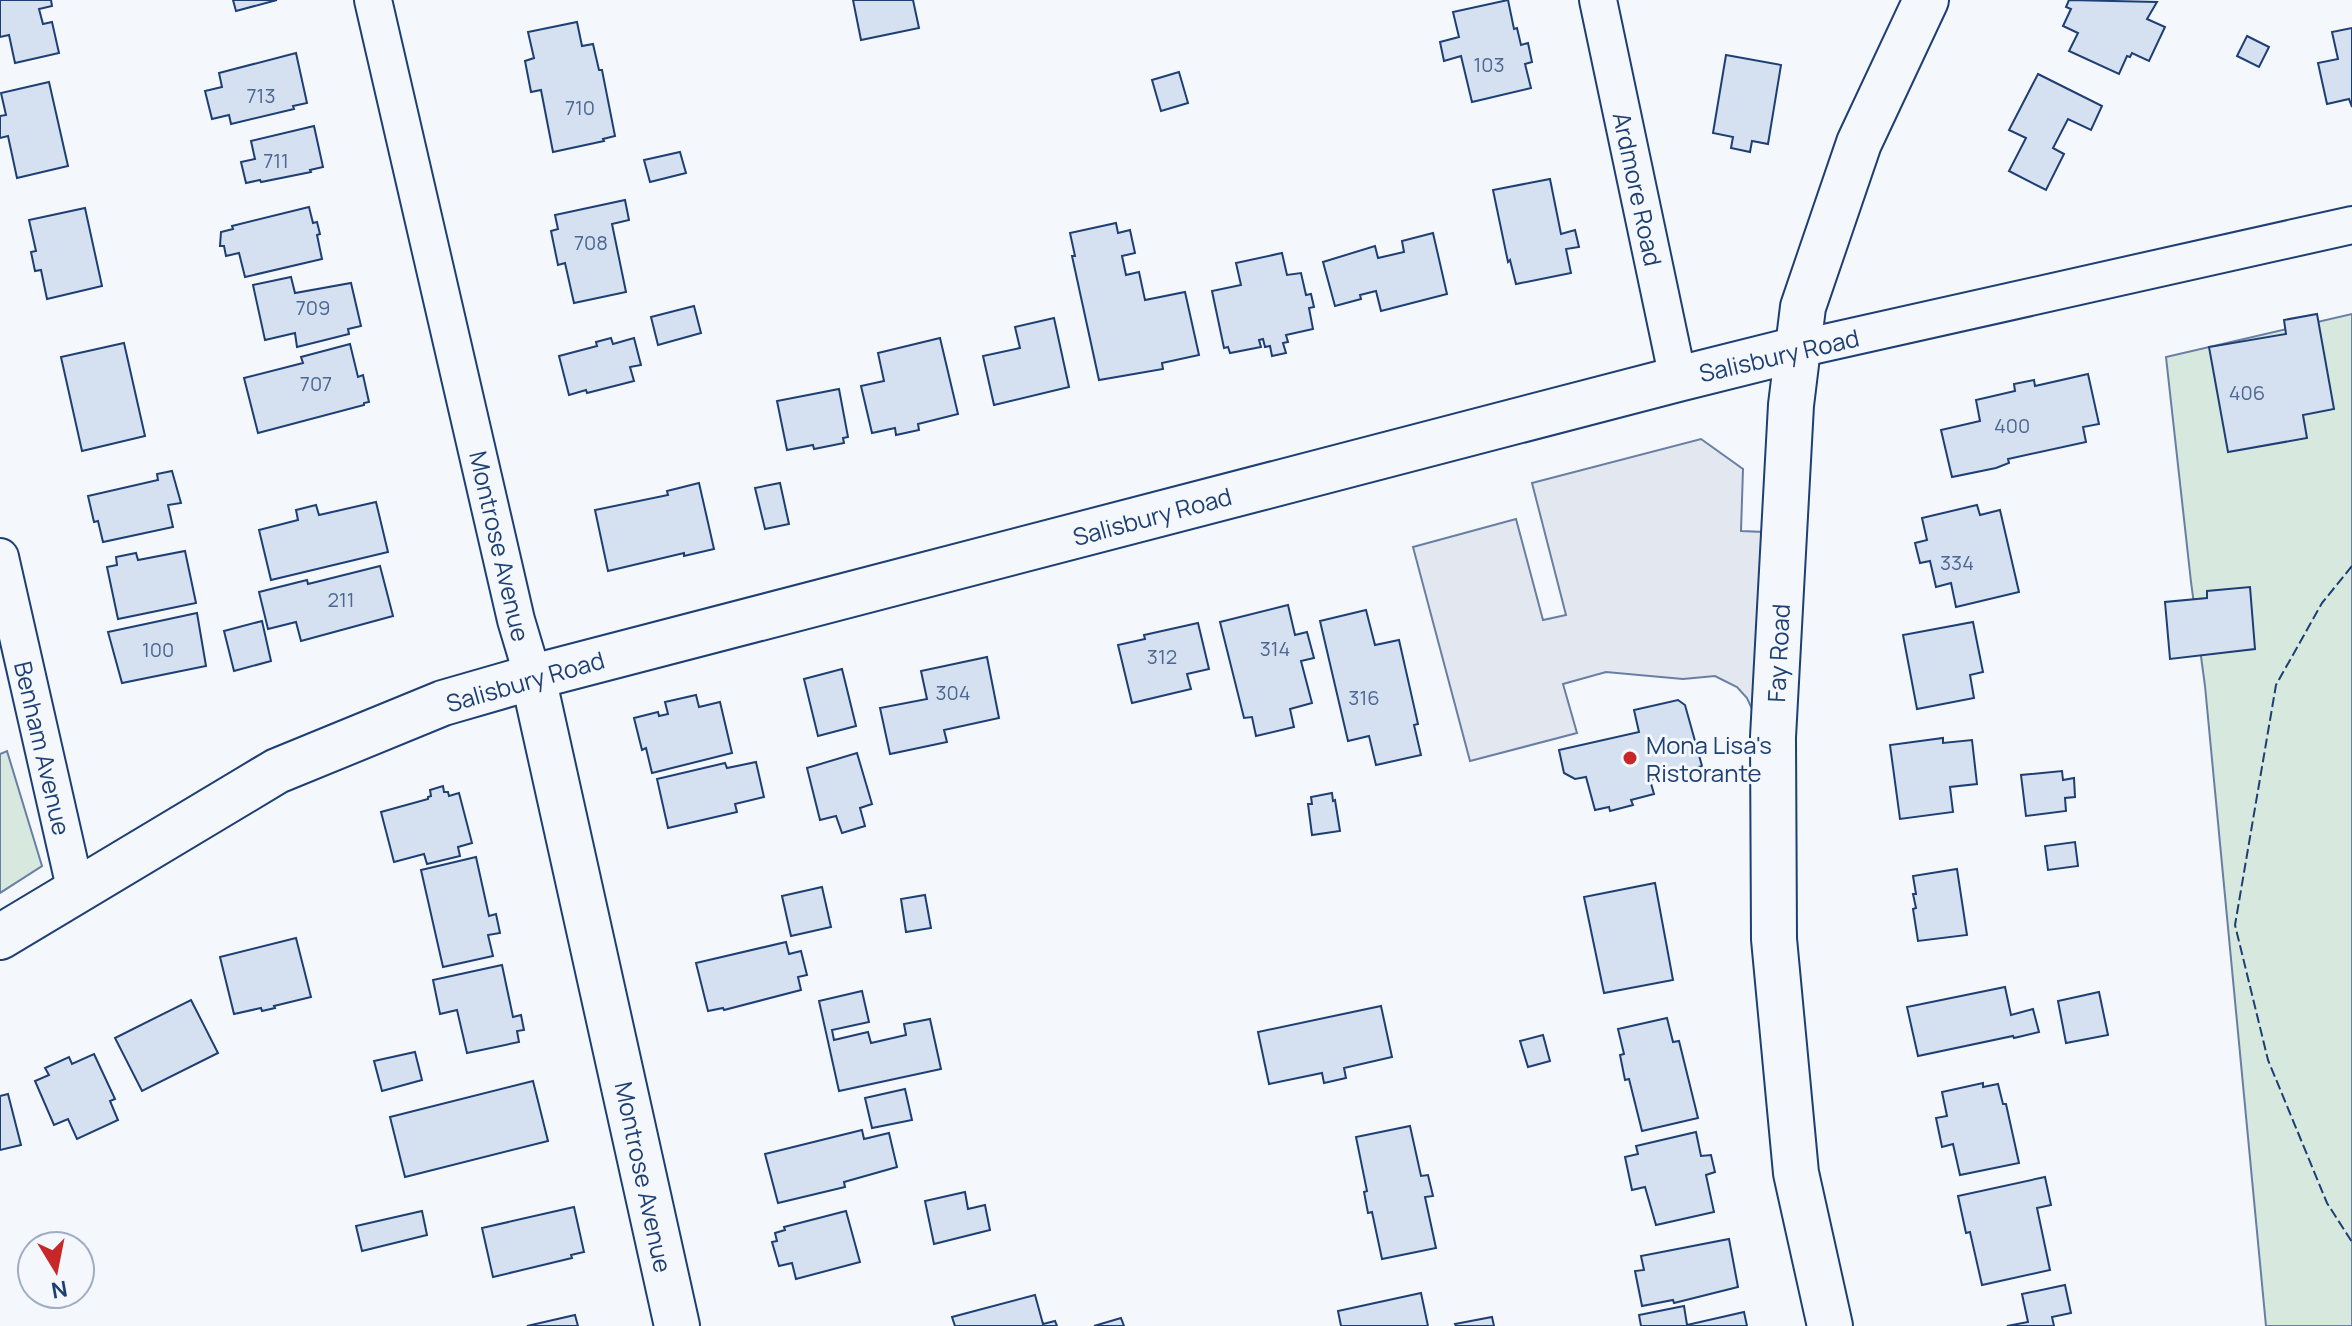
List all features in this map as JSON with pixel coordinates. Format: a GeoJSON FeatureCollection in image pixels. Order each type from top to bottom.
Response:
{"type":"FeatureCollection","features":[{"type":"Feature","properties":{"kind":"street","name":"Montrose Avenue"},"geometry":{"type":"LineString","coordinates":[[373,0],[516,620],[533,677],[677,1326]]}},
{"type":"Feature","properties":{"kind":"street","name":"Ardmore Road"},"geometry":{"type":"LineString","coordinates":[[1598,0],[1678,379]]}},
{"type":"Feature","properties":{"kind":"street","name":"Fay Road"},"geometry":{"type":"LineString","coordinates":[[1830,1326],[1796,1173],[1774,939],[1773,737],[1791,405],[1803,307],[1859,143],[1926,0]]}},
{"type":"Feature","properties":{"kind":"street","name":"Salisbury Road"},"geometry":{"type":"LineString","coordinates":[[0,937],[277,771],[443,703],[1678,379],[1798,349],[2352,225]]}},
{"type":"Feature","properties":{"kind":"street","name":"Benham Avenue"},"geometry":{"type":"LineString","coordinates":[[0,557],[76,892]]}},
{"type":"Feature","properties":{"kind":"shaded area"},"geometry":{"type":"Polygon","coordinates":[[[2352,314],[2352,1326],[2266,1326],[2205,686],[2166,357],[2352,314]]]}},
{"type":"Feature","properties":{"kind":"shaded area"},"geometry":{"type":"Polygon","coordinates":[[[1701,439],[1743,469],[1741,531],[1765,532],[1759,709],[1752,709],[1737,687],[1715,676],[1683,679],[1606,672],[1563,684],[1577,733],[1470,761],[1413,547],[1516,519],[1543,620],[1566,615],[1532,483],[1701,439]]]}},
{"type":"Feature","properties":{"kind":"shaded area"},"geometry":{"type":"Polygon","coordinates":[[[7,751],[42,866],[0,893],[0,754],[7,751]]]}},
{"type":"Feature","properties":{"kind":"building"},"geometry":{"type":"Polygon","coordinates":[[[0,0],[51,0],[52,6],[39,9],[43,24],[52,22],[59,53],[15,63],[9,35],[0,37],[0,0]]]}},
{"type":"Feature","properties":{"kind":"building"},"geometry":{"type":"Polygon","coordinates":[[[233,0],[277,0],[236,11],[233,0]]]}},
{"type":"Feature","properties":{"kind":"building"},"geometry":{"type":"Polygon","coordinates":[[[853,0],[913,0],[919,28],[861,40],[853,0]]]}},
{"type":"Feature","properties":{"kind":"building"},"geometry":{"type":"Polygon","coordinates":[[[1508,0],[1521,45],[1528,43],[1532,62],[1525,64],[1531,88],[1472,102],[1461,56],[1444,61],[1440,42],[1459,37],[1453,12],[1508,0]]]}},
{"type":"Feature","properties":{"kind":"building"},"geometry":{"type":"Polygon","coordinates":[[[2069,0],[2157,2],[2147,19],[2165,27],[2149,61],[2132,53],[2130,57],[2127,56],[2119,74],[2069,51],[2078,33],[2063,26],[2071,9],[2066,7],[2069,0]]]}},
{"type":"Feature","properties":{"kind":"building"},"geometry":{"type":"Polygon","coordinates":[[[577,22],[582,46],[593,44],[599,70],[602,70],[615,136],[553,152],[541,90],[531,92],[525,61],[534,58],[528,32],[577,22]]]}},
{"type":"Feature","properties":{"kind":"building"},"geometry":{"type":"Polygon","coordinates":[[[2352,28],[2352,107],[2349,99],[2327,104],[2318,63],[2338,59],[2332,32],[2352,28]]]}},
{"type":"Feature","properties":{"kind":"building"},"geometry":{"type":"Polygon","coordinates":[[[2247,36],[2269,47],[2259,67],[2237,56],[2247,36]]]}},
{"type":"Feature","properties":{"kind":"building"},"geometry":{"type":"Polygon","coordinates":[[[296,53],[307,103],[231,124],[229,115],[212,119],[205,91],[222,87],[219,73],[296,53]]]}},
{"type":"Feature","properties":{"kind":"building"},"geometry":{"type":"Polygon","coordinates":[[[1726,55],[1781,65],[1768,144],[1752,141],[1750,152],[1731,148],[1733,137],[1713,133],[1726,55]]]}},
{"type":"Feature","properties":{"kind":"building"},"geometry":{"type":"Polygon","coordinates":[[[1179,72],[1188,103],[1161,111],[1152,80],[1179,72]]]}},
{"type":"Feature","properties":{"kind":"building"},"geometry":{"type":"Polygon","coordinates":[[[2038,74],[2102,106],[2091,130],[2068,119],[2053,148],[2064,154],[2046,190],[2009,171],[2026,138],[2009,130],[2038,74]]]}},
{"type":"Feature","properties":{"kind":"building"},"geometry":{"type":"Polygon","coordinates":[[[49,82],[68,166],[17,178],[8,136],[0,138],[0,116],[6,115],[1,93],[49,82]]]}},
{"type":"Feature","properties":{"kind":"building"},"geometry":{"type":"Polygon","coordinates":[[[314,126],[323,167],[311,172],[246,183],[241,162],[255,159],[251,141],[314,126]]]}},
{"type":"Feature","properties":{"kind":"building"},"geometry":{"type":"Polygon","coordinates":[[[680,152],[686,173],[650,182],[644,160],[680,152]]]}},
{"type":"Feature","properties":{"kind":"building"},"geometry":{"type":"Polygon","coordinates":[[[1550,179],[1561,234],[1575,230],[1579,247],[1566,249],[1571,273],[1516,284],[1510,260],[1508,262],[1493,190],[1550,179]]]}},
{"type":"Feature","properties":{"kind":"building"},"geometry":{"type":"Polygon","coordinates":[[[625,200],[629,220],[612,224],[626,292],[574,303],[565,263],[558,265],[551,231],[558,229],[555,215],[625,200]]]}},
{"type":"Feature","properties":{"kind":"building"},"geometry":{"type":"Polygon","coordinates":[[[309,207],[320,234],[317,235],[322,259],[245,277],[239,253],[226,256],[224,246],[220,246],[221,232],[233,229],[232,226],[309,207]]]}},
{"type":"Feature","properties":{"kind":"building"},"geometry":{"type":"Polygon","coordinates":[[[85,208],[102,286],[47,299],[41,270],[35,271],[31,252],[36,251],[29,220],[85,208]]]}},
{"type":"Feature","properties":{"kind":"building"},"geometry":{"type":"Polygon","coordinates":[[[1116,223],[1118,233],[1130,230],[1135,253],[1122,256],[1126,275],[1139,272],[1145,300],[1185,292],[1199,355],[1162,363],[1163,369],[1099,380],[1072,256],[1075,256],[1070,233],[1116,223]]]}},
{"type":"Feature","properties":{"kind":"building"},"geometry":{"type":"Polygon","coordinates":[[[1433,233],[1447,294],[1381,311],[1376,291],[1335,306],[1323,262],[1375,246],[1378,258],[1404,252],[1402,241],[1433,233]]]}},
{"type":"Feature","properties":{"kind":"building"},"geometry":{"type":"Polygon","coordinates":[[[1282,253],[1287,275],[1301,273],[1306,295],[1311,294],[1314,307],[1309,308],[1313,329],[1286,335],[1288,342],[1283,343],[1286,353],[1272,356],[1270,346],[1265,347],[1263,339],[1259,340],[1261,347],[1230,353],[1228,347],[1224,348],[1212,291],[1241,285],[1236,263],[1282,253]]]}},
{"type":"Feature","properties":{"kind":"building"},"geometry":{"type":"Polygon","coordinates":[[[291,277],[295,293],[351,283],[361,326],[348,329],[349,334],[297,347],[295,333],[265,340],[253,285],[291,277]]]}},
{"type":"Feature","properties":{"kind":"building"},"geometry":{"type":"Polygon","coordinates":[[[694,306],[701,333],[658,345],[651,317],[694,306]]]}},
{"type":"Feature","properties":{"kind":"building"},"geometry":{"type":"Polygon","coordinates":[[[2317,314],[2334,409],[2303,415],[2307,438],[2228,452],[2209,347],[2286,334],[2284,320],[2317,314]]]}},
{"type":"Feature","properties":{"kind":"building"},"geometry":{"type":"Polygon","coordinates":[[[1054,318],[1069,387],[994,405],[983,356],[1020,348],[1015,327],[1054,318]]]}},
{"type":"Feature","properties":{"kind":"building"},"geometry":{"type":"Polygon","coordinates":[[[611,338],[613,344],[634,338],[641,365],[630,367],[634,381],[569,395],[559,356],[597,346],[596,342],[611,338]]]}},
{"type":"Feature","properties":{"kind":"building"},"geometry":{"type":"Polygon","coordinates":[[[940,338],[958,414],[918,424],[919,430],[896,435],[895,428],[872,433],[861,386],[884,381],[878,353],[940,338]]]}},
{"type":"Feature","properties":{"kind":"building"},"geometry":{"type":"Polygon","coordinates":[[[124,343],[145,436],[82,451],[61,357],[124,343]]]}},
{"type":"Feature","properties":{"kind":"building"},"geometry":{"type":"Polygon","coordinates":[[[350,344],[358,377],[363,375],[369,402],[258,433],[244,378],[303,363],[301,357],[350,344]]]}},
{"type":"Feature","properties":{"kind":"building"},"geometry":{"type":"Polygon","coordinates":[[[2088,374],[2099,424],[2083,427],[2086,442],[2008,459],[2009,463],[1996,468],[1952,477],[1941,430],[1980,421],[1976,400],[2015,391],[2014,384],[2034,380],[2035,386],[2088,374]]]}},
{"type":"Feature","properties":{"kind":"building"},"geometry":{"type":"Polygon","coordinates":[[[839,389],[848,437],[843,438],[844,443],[787,450],[777,401],[839,389]]]}},
{"type":"Feature","properties":{"kind":"building"},"geometry":{"type":"Polygon","coordinates":[[[172,471],[181,503],[168,505],[173,527],[103,542],[88,496],[158,480],[157,474],[172,471]]]}},
{"type":"Feature","properties":{"kind":"building"},"geometry":{"type":"Polygon","coordinates":[[[699,483],[714,549],[608,571],[595,510],[668,495],[667,491],[699,483]]]}},
{"type":"Feature","properties":{"kind":"building"},"geometry":{"type":"Polygon","coordinates":[[[780,483],[789,524],[765,529],[755,488],[780,483]]]}},
{"type":"Feature","properties":{"kind":"building"},"geometry":{"type":"Polygon","coordinates":[[[376,502],[388,552],[271,580],[259,530],[298,520],[296,510],[316,505],[319,515],[376,502]]]}},
{"type":"Feature","properties":{"kind":"building"},"geometry":{"type":"Polygon","coordinates":[[[1977,505],[1980,515],[2000,510],[2019,592],[1956,607],[1951,583],[1936,587],[1930,561],[1920,563],[1915,543],[1927,540],[1922,518],[1977,505]]]}},
{"type":"Feature","properties":{"kind":"building"},"geometry":{"type":"Polygon","coordinates":[[[185,551],[196,603],[118,619],[107,567],[117,565],[116,557],[136,553],[138,560],[185,551]]]}},
{"type":"Feature","properties":{"kind":"building"},"geometry":{"type":"Polygon","coordinates":[[[380,566],[393,616],[301,641],[296,622],[268,629],[259,592],[307,580],[308,584],[380,566]]]}},
{"type":"Feature","properties":{"kind":"building"},"geometry":{"type":"Polygon","coordinates":[[[2250,587],[2255,649],[2170,659],[2165,602],[2207,598],[2207,591],[2250,587]]]}},
{"type":"Feature","properties":{"kind":"building"},"geometry":{"type":"Polygon","coordinates":[[[1288,605],[1295,635],[1307,632],[1314,658],[1301,661],[1312,703],[1290,709],[1294,727],[1256,736],[1252,717],[1244,718],[1220,622],[1288,605]]]}},
{"type":"Feature","properties":{"kind":"building"},"geometry":{"type":"Polygon","coordinates":[[[1366,610],[1375,645],[1399,640],[1418,724],[1414,725],[1421,755],[1376,765],[1369,736],[1348,741],[1320,621],[1366,610]]]}},
{"type":"Feature","properties":{"kind":"building"},"geometry":{"type":"Polygon","coordinates":[[[197,613],[206,666],[122,683],[108,632],[197,613]]]}},
{"type":"Feature","properties":{"kind":"building"},"geometry":{"type":"Polygon","coordinates":[[[262,621],[271,661],[234,671],[224,631],[262,621]]]}},
{"type":"Feature","properties":{"kind":"building"},"geometry":{"type":"Polygon","coordinates":[[[1973,622],[1983,672],[1970,675],[1974,698],[1917,709],[1903,635],[1973,622]]]}},
{"type":"Feature","properties":{"kind":"building"},"geometry":{"type":"Polygon","coordinates":[[[1198,623],[1209,669],[1187,674],[1191,689],[1132,703],[1118,645],[1145,639],[1144,635],[1198,623]]]}},
{"type":"Feature","properties":{"kind":"building"},"geometry":{"type":"Polygon","coordinates":[[[987,657],[999,718],[944,730],[947,742],[890,754],[880,708],[927,699],[921,671],[987,657]]]}},
{"type":"Feature","properties":{"kind":"building"},"geometry":{"type":"Polygon","coordinates":[[[842,669],[856,726],[818,736],[804,679],[842,669]]]}},
{"type":"Feature","properties":{"kind":"building"},"geometry":{"type":"Polygon","coordinates":[[[696,695],[699,707],[720,702],[732,753],[652,773],[634,718],[658,712],[659,716],[668,714],[665,702],[696,695]]]}},
{"type":"Feature","properties":{"kind":"building","name":"Mona Lisa's Ristorante"},"geometry":{"type":"Polygon","coordinates":[[[1678,700],[1685,705],[1702,766],[1650,780],[1654,794],[1631,800],[1633,805],[1610,811],[1609,807],[1595,810],[1586,777],[1575,779],[1564,773],[1559,750],[1639,732],[1634,710],[1678,700]]]}},
{"type":"Feature","properties":{"kind":"building"},"geometry":{"type":"Polygon","coordinates":[[[1943,738],[1943,743],[1972,740],[1977,784],[1950,787],[1953,812],[1900,819],[1890,745],[1943,738]]]}},
{"type":"Feature","properties":{"kind":"building"},"geometry":{"type":"Polygon","coordinates":[[[857,753],[872,804],[860,808],[865,826],[842,833],[836,816],[820,820],[807,768],[857,753]]]}},
{"type":"Feature","properties":{"kind":"building"},"geometry":{"type":"Polygon","coordinates":[[[756,762],[764,797],[735,804],[737,812],[668,828],[657,779],[725,763],[727,768],[756,762]]]}},
{"type":"Feature","properties":{"kind":"building"},"geometry":{"type":"Polygon","coordinates":[[[2062,771],[2063,780],[2074,778],[2075,797],[2065,798],[2066,811],[2026,816],[2021,775],[2062,771]]]}},
{"type":"Feature","properties":{"kind":"building"},"geometry":{"type":"Polygon","coordinates":[[[443,786],[449,796],[459,793],[472,843],[458,847],[460,856],[427,864],[424,854],[394,862],[381,812],[428,799],[430,790],[443,786]]]}},
{"type":"Feature","properties":{"kind":"building"},"geometry":{"type":"Polygon","coordinates":[[[1332,793],[1340,831],[1312,835],[1308,804],[1312,804],[1311,797],[1332,793]]]}},
{"type":"Feature","properties":{"kind":"building"},"geometry":{"type":"Polygon","coordinates":[[[2075,842],[2078,866],[2048,870],[2045,846],[2075,842]]]}},
{"type":"Feature","properties":{"kind":"building"},"geometry":{"type":"Polygon","coordinates":[[[476,857],[489,916],[496,914],[500,933],[488,935],[493,956],[443,967],[421,870],[476,857]]]}},
{"type":"Feature","properties":{"kind":"building"},"geometry":{"type":"Polygon","coordinates":[[[1957,869],[1967,935],[1918,941],[1913,909],[1916,908],[1913,894],[1916,894],[1913,876],[1957,869]]]}},
{"type":"Feature","properties":{"kind":"building"},"geometry":{"type":"Polygon","coordinates":[[[1655,883],[1673,980],[1604,993],[1584,897],[1655,883]]]}},
{"type":"Feature","properties":{"kind":"building"},"geometry":{"type":"Polygon","coordinates":[[[822,887],[831,927],[791,936],[782,896],[822,887]]]}},
{"type":"Feature","properties":{"kind":"building"},"geometry":{"type":"Polygon","coordinates":[[[925,895],[931,928],[906,932],[901,899],[925,895]]]}},
{"type":"Feature","properties":{"kind":"building"},"geometry":{"type":"Polygon","coordinates":[[[296,938],[311,997],[262,1011],[261,1008],[234,1014],[220,957],[296,938]]]}},
{"type":"Feature","properties":{"kind":"building"},"geometry":{"type":"Polygon","coordinates":[[[786,942],[789,954],[801,951],[807,975],[798,977],[801,990],[724,1010],[708,1011],[696,963],[786,942]]]}},
{"type":"Feature","properties":{"kind":"building"},"geometry":{"type":"Polygon","coordinates":[[[502,965],[513,1017],[521,1015],[524,1030],[517,1031],[519,1042],[467,1053],[457,1010],[440,1014],[433,980],[502,965]]]}},
{"type":"Feature","properties":{"kind":"building"},"geometry":{"type":"Polygon","coordinates":[[[2005,987],[2011,1015],[2033,1009],[2039,1032],[1918,1056],[1907,1007],[2005,987]]]}},
{"type":"Feature","properties":{"kind":"building"},"geometry":{"type":"Polygon","coordinates":[[[862,991],[869,1022],[832,1030],[834,1040],[868,1032],[871,1043],[906,1035],[904,1024],[930,1019],[941,1069],[839,1091],[819,1001],[862,991]]]}},
{"type":"Feature","properties":{"kind":"building"},"geometry":{"type":"Polygon","coordinates":[[[2099,992],[2108,1035],[2066,1043],[2058,1001],[2099,992]]]}},
{"type":"Feature","properties":{"kind":"building"},"geometry":{"type":"Polygon","coordinates":[[[191,1000],[218,1053],[142,1091],[115,1038],[191,1000]]]}},
{"type":"Feature","properties":{"kind":"building"},"geometry":{"type":"Polygon","coordinates":[[[1381,1006],[1392,1057],[1344,1068],[1346,1078],[1324,1083],[1322,1073],[1269,1084],[1258,1032],[1381,1006]]]}},
{"type":"Feature","properties":{"kind":"building"},"geometry":{"type":"Polygon","coordinates":[[[1667,1018],[1673,1042],[1679,1041],[1698,1118],[1642,1131],[1629,1079],[1625,1080],[1620,1055],[1624,1054],[1618,1029],[1667,1018]]]}},
{"type":"Feature","properties":{"kind":"building"},"geometry":{"type":"Polygon","coordinates":[[[1543,1035],[1550,1061],[1528,1067],[1520,1041],[1543,1035]]]}},
{"type":"Feature","properties":{"kind":"building"},"geometry":{"type":"Polygon","coordinates":[[[415,1052],[422,1080],[382,1091],[374,1061],[415,1052]]]}},
{"type":"Feature","properties":{"kind":"building"},"geometry":{"type":"Polygon","coordinates":[[[94,1054],[115,1099],[110,1101],[118,1120],[77,1139],[68,1119],[54,1125],[35,1081],[49,1075],[45,1068],[69,1057],[72,1064],[94,1054]]]}},
{"type":"Feature","properties":{"kind":"building"},"geometry":{"type":"Polygon","coordinates":[[[533,1081],[548,1141],[405,1177],[390,1117],[533,1081]]]}},
{"type":"Feature","properties":{"kind":"building"},"geometry":{"type":"Polygon","coordinates":[[[1983,1083],[1983,1087],[1998,1084],[2003,1104],[2006,1104],[2019,1163],[1960,1175],[1953,1144],[1942,1147],[1936,1118],[1947,1116],[1942,1092],[1983,1083]]]}},
{"type":"Feature","properties":{"kind":"building"},"geometry":{"type":"Polygon","coordinates":[[[905,1089],[912,1120],[872,1128],[865,1098],[905,1089]]]}},
{"type":"Feature","properties":{"kind":"building"},"geometry":{"type":"Polygon","coordinates":[[[8,1094],[21,1145],[0,1150],[0,1096],[8,1094]]]}},
{"type":"Feature","properties":{"kind":"building"},"geometry":{"type":"Polygon","coordinates":[[[1410,1126],[1421,1176],[1428,1175],[1433,1196],[1425,1197],[1436,1248],[1382,1259],[1372,1212],[1368,1213],[1364,1192],[1367,1191],[1356,1137],[1410,1126]]]}},
{"type":"Feature","properties":{"kind":"building"},"geometry":{"type":"Polygon","coordinates":[[[862,1130],[864,1139],[889,1133],[897,1167],[844,1182],[845,1187],[778,1203],[765,1154],[862,1130]]]}},
{"type":"Feature","properties":{"kind":"building"},"geometry":{"type":"Polygon","coordinates":[[[1696,1132],[1701,1156],[1711,1155],[1715,1172],[1706,1175],[1714,1212],[1656,1225],[1645,1187],[1632,1190],[1625,1157],[1638,1154],[1636,1146],[1696,1132]]]}},
{"type":"Feature","properties":{"kind":"building"},"geometry":{"type":"Polygon","coordinates":[[[2045,1177],[2051,1205],[2037,1208],[2050,1270],[1982,1285],[1958,1196],[2045,1177]]]}},
{"type":"Feature","properties":{"kind":"building"},"geometry":{"type":"Polygon","coordinates":[[[965,1192],[968,1209],[985,1205],[990,1230],[934,1244],[925,1201],[965,1192]]]}},
{"type":"Feature","properties":{"kind":"building"},"geometry":{"type":"Polygon","coordinates":[[[574,1207],[584,1252],[571,1255],[572,1258],[493,1277],[482,1228],[574,1207]]]}},
{"type":"Feature","properties":{"kind":"building"},"geometry":{"type":"Polygon","coordinates":[[[422,1211],[427,1235],[362,1251],[356,1226],[422,1211]]]}},
{"type":"Feature","properties":{"kind":"building"},"geometry":{"type":"Polygon","coordinates":[[[846,1211],[860,1262],[796,1279],[792,1263],[779,1266],[772,1242],[777,1241],[775,1233],[785,1230],[784,1227],[846,1211]]]}},
{"type":"Feature","properties":{"kind":"building"},"geometry":{"type":"Polygon","coordinates":[[[1729,1239],[1738,1287],[1674,1303],[1673,1300],[1642,1306],[1635,1271],[1644,1270],[1641,1256],[1729,1239]]]}},
{"type":"Feature","properties":{"kind":"building"},"geometry":{"type":"Polygon","coordinates":[[[2065,1285],[2071,1313],[2052,1317],[2054,1326],[2007,1326],[2028,1322],[2022,1294],[2065,1285]]]}},
{"type":"Feature","properties":{"kind":"building"},"geometry":{"type":"Polygon","coordinates":[[[1421,1293],[1428,1326],[1341,1326],[1338,1311],[1421,1293]]]}},
{"type":"Feature","properties":{"kind":"building"},"geometry":{"type":"Polygon","coordinates":[[[1035,1295],[1043,1324],[1055,1321],[1057,1326],[955,1326],[952,1317],[1035,1295]]]}},
{"type":"Feature","properties":{"kind":"building"},"geometry":{"type":"Polygon","coordinates":[[[1684,1306],[1687,1325],[1744,1312],[1747,1326],[1641,1326],[1639,1315],[1684,1306]]]}},
{"type":"Feature","properties":{"kind":"building"},"geometry":{"type":"Polygon","coordinates":[[[575,1315],[578,1326],[527,1326],[575,1315]]]}},
{"type":"Feature","properties":{"kind":"building"},"geometry":{"type":"Polygon","coordinates":[[[1492,1317],[1494,1326],[1455,1324],[1492,1317]]]}},
{"type":"Feature","properties":{"kind":"building"},"geometry":{"type":"Polygon","coordinates":[[[1121,1318],[1124,1326],[1094,1326],[1121,1318]]]}},
{"type":"Feature","properties":{"kind":"fence"},"geometry":{"type":"LineString","coordinates":[[2352,566],[2322,603],[2276,685],[2235,925],[2268,1060],[2327,1203],[2352,1242]]}},
{"type":"Feature","properties":{"kind":"place","name":"Mona Lisa's Ristorante"},"geometry":{"type":"Point","coordinates":[1630,758]}}]}
